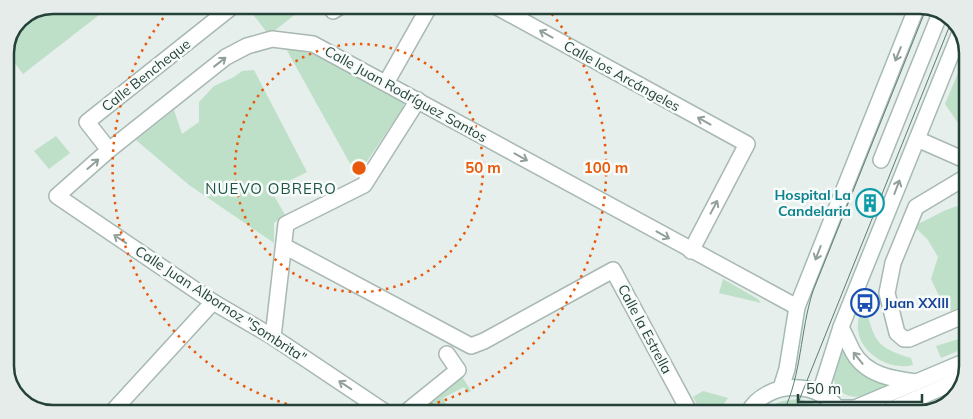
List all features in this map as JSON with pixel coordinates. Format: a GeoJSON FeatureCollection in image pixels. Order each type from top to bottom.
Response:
{"type":"FeatureCollection","features":[{"type":"Feature","properties":{"kind":"street","name":"Calle Bencheque"},"geometry":{"type":"LineString","coordinates":[[109,150],[87,122],[223,14]]}},
{"type":"Feature","properties":{"kind":"street"},"geometry":{"type":"LineString","coordinates":[[386,83],[425,14]]}},
{"type":"Feature","properties":{"kind":"street","name":"Calle los Arcángeles"},"geometry":{"type":"LineString","coordinates":[[510,14],[747,144],[691,251]]}},
{"type":"Feature","properties":{"kind":"street"},"geometry":{"type":"LineString","coordinates":[[781,388],[787,369],[797,307],[914,14]]}},
{"type":"Feature","properties":{"kind":"street"},"geometry":{"type":"LineString","coordinates":[[881,160],[938,18]]}},
{"type":"Feature","properties":{"kind":"street","name":"Calle Juan Rodríguez Santos"},"geometry":{"type":"LineString","coordinates":[[57,196],[109,150],[226,57],[247,46],[272,39],[313,44],[797,307]]}},
{"type":"Feature","properties":{"kind":"street"},"geometry":{"type":"LineString","coordinates":[[820,393],[841,327],[957,40]]}},
{"type":"Feature","properties":{"kind":"street"},"geometry":{"type":"LineString","coordinates":[[273,337],[286,224],[364,185],[418,100]]}},
{"type":"Feature","properties":{"kind":"street"},"geometry":{"type":"LineString","coordinates":[[916,139],[959,158]]}},
{"type":"Feature","properties":{"kind":"street"},"geometry":{"type":"LineString","coordinates":[[959,181],[916,207],[893,263],[887,293],[897,333],[904,339],[909,339],[959,318]]}},
{"type":"Feature","properties":{"kind":"street","name":"Calle Juan Albornoz \"Sombrita\""},"geometry":{"type":"LineString","coordinates":[[57,196],[213,302],[273,337],[375,405]]}},
{"type":"Feature","properties":{"kind":"street","name":"Calle la Estrella"},"geometry":{"type":"LineString","coordinates":[[284,246],[471,346],[484,341],[613,270],[686,405]]}},
{"type":"Feature","properties":{"kind":"street"},"geometry":{"type":"LineString","coordinates":[[119,405],[213,302]]}},
{"type":"Feature","properties":{"kind":"street"},"geometry":{"type":"LineString","coordinates":[[841,327],[854,354],[866,367],[887,378],[917,383]]}},
{"type":"Feature","properties":{"kind":"street"},"geometry":{"type":"LineString","coordinates":[[415,405],[458,370],[447,354]]}},
{"type":"Feature","properties":{"kind":"street"},"geometry":{"type":"LineString","coordinates":[[862,405],[959,364]]}},
{"type":"Feature","properties":{"kind":"street"},"geometry":{"type":"LineString","coordinates":[[902,405],[956,382]]}},
{"type":"Feature","properties":{"kind":"street"},"geometry":{"type":"LineString","coordinates":[[755,405],[762,397],[781,388],[794,387],[820,393],[833,405]]}},
{"type":"Feature","properties":{"kind":"green space"},"geometry":{"type":"Polygon","coordinates":[[[48,14],[100,14],[23,74],[14,62],[14,50],[18,36],[27,23],[48,14]]]}},
{"type":"Feature","properties":{"kind":"green space"},"geometry":{"type":"Polygon","coordinates":[[[253,14],[296,14],[269,35],[253,14]]]}},
{"type":"Feature","properties":{"kind":"green space"},"geometry":{"type":"Polygon","coordinates":[[[285,47],[317,55],[404,102],[403,108],[357,176],[285,47]]]}},
{"type":"Feature","properties":{"kind":"green space"},"geometry":{"type":"Polygon","coordinates":[[[254,70],[307,172],[271,190],[285,215],[274,223],[274,243],[189,185],[136,140],[174,110],[182,134],[199,122],[199,102],[214,86],[234,77],[242,71],[254,70]]]}},
{"type":"Feature","properties":{"kind":"green space"},"geometry":{"type":"Polygon","coordinates":[[[959,71],[959,124],[945,104],[959,71]]]}},
{"type":"Feature","properties":{"kind":"green space"},"geometry":{"type":"Polygon","coordinates":[[[56,136],[70,153],[49,169],[34,151],[56,136]]]}},
{"type":"Feature","properties":{"kind":"green space"},"geometry":{"type":"Polygon","coordinates":[[[959,205],[959,308],[951,311],[939,296],[931,279],[938,257],[928,240],[914,226],[959,205]]]}},
{"type":"Feature","properties":{"kind":"green space"},"geometry":{"type":"Polygon","coordinates":[[[723,279],[758,299],[761,303],[719,293],[723,279]]]}},
{"type":"Feature","properties":{"kind":"green space"},"geometry":{"type":"Polygon","coordinates":[[[862,308],[866,308],[875,336],[879,342],[891,351],[911,358],[913,365],[896,366],[871,354],[861,340],[858,331],[862,308]]]}},
{"type":"Feature","properties":{"kind":"green space"},"geometry":{"type":"Polygon","coordinates":[[[959,339],[959,350],[941,358],[936,346],[959,339]]]}},
{"type":"Feature","properties":{"kind":"green space"},"geometry":{"type":"Polygon","coordinates":[[[843,345],[891,384],[867,395],[855,397],[843,393],[836,386],[834,371],[843,345]]]}},
{"type":"Feature","properties":{"kind":"green space"},"geometry":{"type":"Polygon","coordinates":[[[461,375],[471,391],[468,393],[464,387],[443,398],[446,405],[426,405],[461,375]]]}},
{"type":"Feature","properties":{"kind":"green space"},"geometry":{"type":"Polygon","coordinates":[[[703,391],[728,398],[723,405],[698,405],[693,397],[703,391]]]}},
{"type":"Feature","properties":{"kind":"green space"},"geometry":{"type":"Polygon","coordinates":[[[800,399],[815,405],[774,405],[800,399]]]}},
{"type":"Feature","properties":{"kind":"tram line"},"geometry":{"type":"LineString","coordinates":[[786,405],[794,383],[813,291],[924,14]]}},
{"type":"Feature","properties":{"kind":"tram line"},"geometry":{"type":"LineString","coordinates":[[797,405],[949,27]]}},
{"type":"Feature","properties":{"kind":"place","name":"Hospital La Candelaria"},"geometry":{"type":"Point","coordinates":[870,203]}},
{"type":"Feature","properties":{"kind":"place","name":"Juan XXIII"},"geometry":{"type":"Point","coordinates":[865,303]}},
{"type":"Feature","properties":{"kind":"district","name":"NUEVO OBRERO"},"geometry":{"type":"Point","coordinates":[271,189]}}]}
